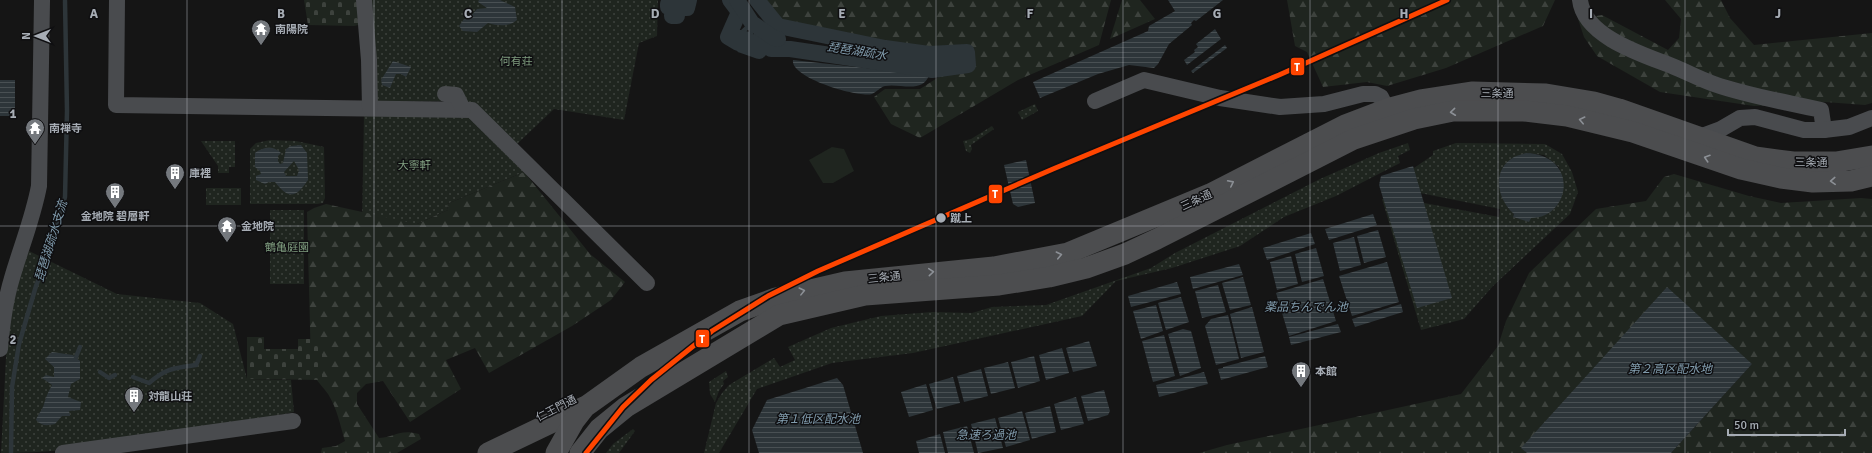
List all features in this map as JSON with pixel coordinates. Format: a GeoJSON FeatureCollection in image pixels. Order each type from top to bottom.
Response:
{"type":"FeatureCollection","features":[{"type":"Feature","properties":{"kind":"main road","name":"三条通"},"geometry":{"type":"LineString","coordinates":[[556,453],[574,421],[585,407],[641,367],[740,311],[776,298],[845,282],[994,267],[1068,253],[1210,194],[1331,132],[1387,109],[1421,100],[1473,92],[1546,94],[1594,102],[1755,157],[1793,162],[1836,162],[1872,156]]}},
{"type":"Feature","properties":{"kind":"main road","name":"三条通"},"geometry":{"type":"LineString","coordinates":[[580,453],[599,429],[626,407],[779,315],[865,295],[999,285],[1049,277],[1086,268],[1125,254],[1157,239],[1354,140],[1414,119],[1453,112],[1524,112],[1567,116],[1633,132],[1672,147],[1741,168],[1781,178],[1813,182],[1851,180],[1872,176]]}},
{"type":"Feature","properties":{"kind":"main road"},"geometry":{"type":"LineString","coordinates":[[498,452],[585,407],[649,379],[741,326],[756,320],[779,315]]}},
{"type":"Feature","properties":{"kind":"main road","name":"仁王門通"},"geometry":{"type":"LineString","coordinates":[[473,453],[570,400],[641,367]]}},
{"type":"Feature","properties":{"kind":"street"},"geometry":{"type":"LineString","coordinates":[[117,0],[116,105],[472,110],[647,283]]}},
{"type":"Feature","properties":{"kind":"street"},"geometry":{"type":"LineString","coordinates":[[364,0],[369,60],[370,108]]}},
{"type":"Feature","properties":{"kind":"street"},"geometry":{"type":"LineString","coordinates":[[1580,0],[1581,7],[1592,22],[1613,42],[1715,84],[1821,110],[1824,130]]}},
{"type":"Feature","properties":{"kind":"street"},"geometry":{"type":"LineString","coordinates":[[0,348],[5,307],[11,279],[34,212],[39,186],[42,1]]}},
{"type":"Feature","properties":{"kind":"street"},"geometry":{"type":"LineString","coordinates":[[1095,101],[1144,80],[1220,98],[1280,107],[1324,104],[1363,94],[1375,94],[1381,97],[1387,109]]}},
{"type":"Feature","properties":{"kind":"street"},"geometry":{"type":"LineString","coordinates":[[445,94],[456,95],[463,109]]}},
{"type":"Feature","properties":{"kind":"street"},"geometry":{"type":"LineString","coordinates":[[1672,147],[1721,129],[1740,118],[1755,117],[1804,130],[1824,130],[1849,127],[1872,118]]}},
{"type":"Feature","properties":{"kind":"street"},"geometry":{"type":"LineString","coordinates":[[63,453],[293,421]]}},
{"type":"Feature","properties":{"kind":"green space"},"geometry":{"type":"Polygon","coordinates":[[[304,0],[356,0],[363,24],[354,26],[308,25],[304,0]]]}},
{"type":"Feature","properties":{"kind":"green space","name":"何有荘"},"geometry":{"type":"Polygon","coordinates":[[[364,0],[658,0],[657,36],[639,43],[624,120],[554,109],[517,144],[454,101],[373,102],[364,0]]]}},
{"type":"Feature","properties":{"kind":"green space"},"geometry":{"type":"Polygon","coordinates":[[[761,0],[1111,0],[1099,45],[1018,80],[920,138],[891,124],[874,97],[885,89],[920,89],[945,73],[970,67],[968,50],[929,53],[813,33],[779,24],[761,0]]]}},
{"type":"Feature","properties":{"kind":"green space"},"geometry":{"type":"Polygon","coordinates":[[[1122,0],[1140,0],[1155,19],[1110,39],[1122,0]]]}},
{"type":"Feature","properties":{"kind":"green space"},"geometry":{"type":"Polygon","coordinates":[[[1287,0],[1555,0],[1543,26],[1446,68],[1387,86],[1367,82],[1323,87],[1307,52],[1295,46],[1287,0]]]}},
{"type":"Feature","properties":{"kind":"green space"},"geometry":{"type":"Polygon","coordinates":[[[1665,0],[1721,0],[1730,18],[1754,45],[1872,33],[1872,103],[1865,105],[1825,102],[1754,106],[1660,92],[1597,56],[1584,37],[1578,19],[1602,15],[1668,50],[1679,38],[1681,19],[1665,0]]]}},
{"type":"Feature","properties":{"kind":"green space"},"geometry":{"type":"Polygon","coordinates":[[[1035,104],[1038,111],[1022,120],[1018,112],[1035,104]]]}},
{"type":"Feature","properties":{"kind":"green space","name":"大寧軒"},"geometry":{"type":"Polygon","coordinates":[[[364,114],[469,115],[524,172],[447,204],[448,210],[417,224],[362,225],[364,114]]]}},
{"type":"Feature","properties":{"kind":"green space"},"geometry":{"type":"Polygon","coordinates":[[[992,126],[994,129],[971,145],[972,149],[970,153],[966,151],[963,141],[971,139],[992,126]]]}},
{"type":"Feature","properties":{"kind":"green space"},"geometry":{"type":"Polygon","coordinates":[[[270,140],[296,141],[324,147],[325,198],[323,203],[250,204],[250,149],[256,143],[270,140]]]}},
{"type":"Feature","properties":{"kind":"green space"},"geometry":{"type":"Polygon","coordinates":[[[201,141],[235,141],[235,167],[229,167],[229,173],[218,173],[218,166],[201,141]]]}},
{"type":"Feature","properties":{"kind":"green space"},"geometry":{"type":"Polygon","coordinates":[[[1408,143],[1410,150],[1398,156],[1400,163],[1336,196],[1284,217],[1240,246],[1172,268],[1116,281],[1082,316],[913,353],[832,363],[757,389],[719,453],[704,453],[716,403],[729,385],[774,358],[780,367],[795,360],[788,347],[831,328],[881,316],[932,312],[972,313],[992,307],[1046,305],[1151,268],[1175,253],[1320,179],[1379,153],[1408,143]]]}},
{"type":"Feature","properties":{"kind":"green space"},"geometry":{"type":"Polygon","coordinates":[[[1456,143],[1545,144],[1562,154],[1572,172],[1578,192],[1570,214],[1493,286],[1464,319],[1421,330],[1382,199],[1403,199],[1499,217],[1500,209],[1395,188],[1408,172],[1433,155],[1433,151],[1456,143]],[[1526,153],[1507,207],[1514,214],[1513,217],[1520,219],[1534,215],[1547,205],[1563,188],[1559,167],[1544,155],[1526,153]]]}},
{"type":"Feature","properties":{"kind":"green space"},"geometry":{"type":"Polygon","coordinates":[[[832,147],[844,149],[854,171],[833,183],[823,183],[809,160],[832,147]]]}},
{"type":"Feature","properties":{"kind":"green space"},"geometry":{"type":"Polygon","coordinates":[[[524,172],[590,254],[625,282],[611,300],[572,326],[489,373],[475,348],[446,360],[461,389],[410,422],[383,381],[366,384],[357,393],[357,404],[379,438],[406,432],[419,434],[421,439],[397,453],[321,453],[322,448],[336,446],[345,441],[334,405],[316,378],[311,365],[307,212],[326,204],[417,224],[448,210],[447,204],[524,172]]]}},
{"type":"Feature","properties":{"kind":"green space"},"geometry":{"type":"Polygon","coordinates":[[[1674,174],[1749,196],[1781,203],[1861,198],[1872,199],[1872,453],[1671,453],[1752,364],[1522,448],[1527,453],[1199,453],[1227,445],[1461,394],[1498,346],[1506,321],[1529,273],[1596,209],[1646,201],[1664,177],[1674,174]]]}},
{"type":"Feature","properties":{"kind":"green space"},"geometry":{"type":"Polygon","coordinates":[[[206,188],[241,188],[241,205],[206,205],[206,188]]]}},
{"type":"Feature","properties":{"kind":"green space","name":"鶴亀庭園"},"geometry":{"type":"Polygon","coordinates":[[[270,210],[304,210],[304,284],[270,284],[270,210]]]}},
{"type":"Feature","properties":{"kind":"green space"},"geometry":{"type":"Polygon","coordinates":[[[29,251],[117,294],[200,303],[233,324],[247,379],[291,380],[294,412],[185,433],[112,445],[38,452],[1,453],[8,319],[18,277],[29,251]]]}},
{"type":"Feature","properties":{"kind":"green space"},"geometry":{"type":"Polygon","coordinates":[[[247,337],[264,337],[264,349],[298,349],[298,339],[322,339],[322,380],[247,379],[247,337]]]}},
{"type":"Feature","properties":{"kind":"green space"},"geometry":{"type":"Polygon","coordinates":[[[726,371],[728,377],[723,381],[724,384],[719,391],[715,402],[710,394],[709,382],[726,371]]]}},
{"type":"Feature","properties":{"kind":"green space"},"geometry":{"type":"Polygon","coordinates":[[[633,429],[635,431],[619,453],[606,453],[613,444],[633,429]]]}},
{"type":"Feature","properties":{"kind":"water"},"geometry":{"type":"Polygon","coordinates":[[[479,0],[500,0],[515,7],[517,20],[510,24],[503,25],[488,23],[477,32],[463,31],[459,26],[464,19],[468,19],[477,9],[487,8],[478,2],[479,0]]]}},
{"type":"Feature","properties":{"kind":"water"},"geometry":{"type":"Polygon","coordinates":[[[1168,0],[1223,0],[1196,21],[1194,20],[1191,23],[1192,25],[1169,44],[1158,64],[1154,68],[1129,65],[1098,74],[1040,98],[1033,82],[1148,31],[1149,26],[1175,11],[1168,0]]]}},
{"type":"Feature","properties":{"kind":"water"},"geometry":{"type":"Polygon","coordinates":[[[1215,29],[1221,39],[1187,65],[1184,60],[1195,52],[1194,50],[1198,47],[1196,44],[1215,29]]]}},
{"type":"Feature","properties":{"kind":"water"},"geometry":{"type":"Polygon","coordinates":[[[1225,45],[1227,48],[1193,73],[1191,71],[1225,45]]]}},
{"type":"Feature","properties":{"kind":"water"},"geometry":{"type":"Polygon","coordinates":[[[793,60],[929,75],[926,81],[916,86],[891,85],[882,87],[872,94],[854,93],[840,90],[813,80],[795,67],[793,60]]]}},
{"type":"Feature","properties":{"kind":"water"},"geometry":{"type":"Polygon","coordinates":[[[393,61],[411,67],[406,77],[401,74],[396,74],[390,88],[382,85],[381,80],[393,61]]]}},
{"type":"Feature","properties":{"kind":"water"},"geometry":{"type":"Polygon","coordinates":[[[0,80],[15,80],[15,116],[0,116],[0,80]]]}},
{"type":"Feature","properties":{"kind":"water"},"geometry":{"type":"Polygon","coordinates":[[[301,145],[307,153],[308,180],[300,190],[296,193],[288,194],[284,192],[275,182],[265,184],[256,180],[256,176],[261,174],[255,167],[255,153],[264,148],[278,150],[281,153],[278,156],[278,161],[280,164],[283,163],[286,149],[291,146],[301,145]],[[294,161],[284,172],[286,176],[297,176],[299,170],[294,161]]]}},
{"type":"Feature","properties":{"kind":"water"},"geometry":{"type":"Polygon","coordinates":[[[1526,153],[1543,156],[1555,164],[1562,174],[1564,186],[1561,198],[1555,208],[1544,215],[1531,218],[1529,222],[1513,217],[1514,214],[1508,208],[1500,193],[1499,185],[1499,177],[1502,169],[1507,163],[1514,157],[1526,153]]]}},
{"type":"Feature","properties":{"kind":"water"},"geometry":{"type":"Polygon","coordinates":[[[1026,160],[1035,203],[1018,207],[1013,204],[1004,165],[1026,160]]]}},
{"type":"Feature","properties":{"kind":"water"},"geometry":{"type":"Polygon","coordinates":[[[1413,166],[1452,298],[1417,308],[1379,185],[1381,176],[1413,166]]]}},
{"type":"Feature","properties":{"kind":"water"},"geometry":{"type":"Polygon","coordinates":[[[1373,214],[1377,225],[1329,240],[1325,229],[1373,214]]]}},
{"type":"Feature","properties":{"kind":"water"},"geometry":{"type":"Polygon","coordinates":[[[1378,230],[1386,257],[1364,263],[1357,236],[1378,230]]]}},
{"type":"Feature","properties":{"kind":"water"},"geometry":{"type":"Polygon","coordinates":[[[1311,233],[1315,244],[1267,260],[1263,248],[1311,233]]]}},
{"type":"Feature","properties":{"kind":"water"},"geometry":{"type":"Polygon","coordinates":[[[1354,237],[1361,265],[1340,271],[1333,243],[1354,237]]]}},
{"type":"Feature","properties":{"kind":"water"},"geometry":{"type":"Polygon","coordinates":[[[1316,248],[1324,276],[1302,282],[1295,254],[1316,248]]]}},
{"type":"Feature","properties":{"kind":"water"},"geometry":{"type":"Polygon","coordinates":[[[1291,256],[1298,284],[1277,290],[1270,262],[1291,256]]]}},
{"type":"Feature","properties":{"kind":"water","name":"薬品ちんでん池"},"geometry":{"type":"Polygon","coordinates":[[[1387,262],[1399,302],[1352,316],[1339,276],[1387,262]]]}},
{"type":"Feature","properties":{"kind":"water"},"geometry":{"type":"Polygon","coordinates":[[[1239,264],[1243,275],[1193,289],[1190,277],[1239,264]]]}},
{"type":"Feature","properties":{"kind":"water"},"geometry":{"type":"Polygon","coordinates":[[[1243,277],[1251,305],[1230,310],[1222,283],[1243,277]]]}},
{"type":"Feature","properties":{"kind":"water","name":"薬品ちんでん池"},"geometry":{"type":"Polygon","coordinates":[[[1323,279],[1336,321],[1289,336],[1276,293],[1323,279]]]}},
{"type":"Feature","properties":{"kind":"water"},"geometry":{"type":"Polygon","coordinates":[[[1177,282],[1181,294],[1131,307],[1128,296],[1177,282]]]}},
{"type":"Feature","properties":{"kind":"water"},"geometry":{"type":"Polygon","coordinates":[[[1218,285],[1226,312],[1202,318],[1195,291],[1218,285]]]}},
{"type":"Feature","properties":{"kind":"water","name":"第２高区配水地"},"geometry":{"type":"Polygon","coordinates":[[[1667,287],[1752,364],[1671,453],[1527,453],[1521,448],[1667,287]]]}},
{"type":"Feature","properties":{"kind":"water"},"geometry":{"type":"Polygon","coordinates":[[[1181,297],[1189,322],[1166,330],[1158,303],[1181,297]]]}},
{"type":"Feature","properties":{"kind":"water"},"geometry":{"type":"Polygon","coordinates":[[[1401,304],[1403,312],[1355,327],[1352,319],[1401,304]]]}},
{"type":"Feature","properties":{"kind":"water"},"geometry":{"type":"Polygon","coordinates":[[[1156,305],[1163,331],[1141,339],[1133,311],[1156,305]]]}},
{"type":"Feature","properties":{"kind":"water","name":"薬品ちんでん池"},"geometry":{"type":"Polygon","coordinates":[[[1252,307],[1264,352],[1241,358],[1230,314],[1252,307]]]}},
{"type":"Feature","properties":{"kind":"water"},"geometry":{"type":"Polygon","coordinates":[[[1228,315],[1239,359],[1216,365],[1205,326],[1211,319],[1228,315]]]}},
{"type":"Feature","properties":{"kind":"water"},"geometry":{"type":"Polygon","coordinates":[[[1338,324],[1341,332],[1291,345],[1289,337],[1338,324]]]}},
{"type":"Feature","properties":{"kind":"water"},"geometry":{"type":"Polygon","coordinates":[[[1183,329],[1191,331],[1201,368],[1180,376],[1168,334],[1183,329]]]}},
{"type":"Feature","properties":{"kind":"water"},"geometry":{"type":"Polygon","coordinates":[[[1164,335],[1175,376],[1153,382],[1142,341],[1164,335]]]}},
{"type":"Feature","properties":{"kind":"water"},"geometry":{"type":"Polygon","coordinates":[[[1089,341],[1097,366],[1073,372],[1066,348],[1089,341]]]}},
{"type":"Feature","properties":{"kind":"water"},"geometry":{"type":"Polygon","coordinates":[[[1062,348],[1069,373],[1046,380],[1039,355],[1062,348]]]}},
{"type":"Feature","properties":{"kind":"water"},"geometry":{"type":"Polygon","coordinates":[[[52,352],[73,355],[80,361],[80,379],[71,384],[68,397],[81,402],[80,410],[69,411],[70,416],[62,416],[55,424],[44,425],[36,420],[43,408],[47,394],[52,385],[42,378],[46,375],[54,377],[54,367],[45,359],[52,352]]]}},
{"type":"Feature","properties":{"kind":"water"},"geometry":{"type":"Polygon","coordinates":[[[1034,356],[1040,381],[1018,388],[1011,362],[1034,356]]]}},
{"type":"Feature","properties":{"kind":"water"},"geometry":{"type":"Polygon","coordinates":[[[1265,356],[1268,367],[1221,380],[1218,369],[1265,356]]]}},
{"type":"Feature","properties":{"kind":"water"},"geometry":{"type":"Polygon","coordinates":[[[1008,362],[1015,388],[991,394],[984,368],[1008,362]]]}},
{"type":"Feature","properties":{"kind":"water","name":"急速ろ過池"},"geometry":{"type":"Polygon","coordinates":[[[981,369],[988,396],[964,402],[957,376],[981,369]]]}},
{"type":"Feature","properties":{"kind":"water"},"geometry":{"type":"Polygon","coordinates":[[[1204,372],[1208,384],[1159,397],[1156,385],[1204,372]]]}},
{"type":"Feature","properties":{"kind":"water","name":"急速ろ過池"},"geometry":{"type":"Polygon","coordinates":[[[953,377],[960,403],[937,409],[929,384],[953,377]]]}},
{"type":"Feature","properties":{"kind":"water","name":"第１低区配水池"},"geometry":{"type":"Polygon","coordinates":[[[837,378],[843,385],[863,453],[759,453],[752,430],[767,400],[837,378]]]}},
{"type":"Feature","properties":{"kind":"water","name":"急速ろ過池"},"geometry":{"type":"Polygon","coordinates":[[[926,384],[933,410],[909,417],[901,392],[926,384]]]}},
{"type":"Feature","properties":{"kind":"water"},"geometry":{"type":"Polygon","coordinates":[[[1104,390],[1110,411],[1108,415],[1088,421],[1081,396],[1104,390]]]}},
{"type":"Feature","properties":{"kind":"water"},"geometry":{"type":"Polygon","coordinates":[[[1076,397],[1084,424],[1061,430],[1054,404],[1076,397]]]}},
{"type":"Feature","properties":{"kind":"water","name":"急速ろ過池"},"geometry":{"type":"Polygon","coordinates":[[[1050,406],[1056,432],[1032,439],[1025,413],[1050,406]]]}},
{"type":"Feature","properties":{"kind":"water","name":"急速ろ過池"},"geometry":{"type":"Polygon","coordinates":[[[1022,411],[1030,440],[1006,447],[998,418],[1022,411]]]}},
{"type":"Feature","properties":{"kind":"water","name":"急速ろ過池"},"geometry":{"type":"Polygon","coordinates":[[[995,418],[1003,448],[978,453],[971,424],[995,418]]]}},
{"type":"Feature","properties":{"kind":"water","name":"急速ろ過池"},"geometry":{"type":"Polygon","coordinates":[[[967,426],[974,453],[948,453],[943,432],[967,426]]]}},
{"type":"Feature","properties":{"kind":"water","name":"急速ろ過池"},"geometry":{"type":"Polygon","coordinates":[[[940,434],[945,453],[919,453],[916,441],[940,434]]]}},
{"type":"Feature","properties":{"kind":"waterway"},"geometry":{"type":"LineString","coordinates":[[686,0],[685,4],[668,4],[668,7],[673,7],[672,16],[677,16],[676,8],[687,8],[689,0]]}},
{"type":"Feature","properties":{"kind":"waterway"},"geometry":{"type":"LineString","coordinates":[[730,0],[739,12],[728,37],[738,43],[741,38],[745,39],[742,45],[759,51],[755,42],[761,40],[771,49],[790,49],[932,70],[968,65],[967,52],[929,54],[885,48],[778,26],[757,0]]}},
{"type":"Feature","properties":{"kind":"waterway","name":"琵琶湖疏水"},"geometry":{"type":"LineString","coordinates":[[737,0],[752,23],[774,38],[778,39]]}},
{"type":"Feature","properties":{"kind":"waterway","name":"琵琶湖疏水支流"},"geometry":{"type":"LineString","coordinates":[[11,453],[12,387],[19,344],[36,286],[50,250],[65,197],[67,111],[65,1]]}},
{"type":"Feature","properties":{"kind":"waterway"},"geometry":{"type":"LineString","coordinates":[[735,42],[738,36],[752,23]]}},
{"type":"Feature","properties":{"kind":"waterway"},"geometry":{"type":"LineString","coordinates":[[746,47],[750,41],[752,23]]}},
{"type":"Feature","properties":{"kind":"waterway"},"geometry":{"type":"LineString","coordinates":[[76,357],[80,347]]}},
{"type":"Feature","properties":{"kind":"waterway"},"geometry":{"type":"LineString","coordinates":[[133,377],[149,383],[160,374],[182,367],[196,365],[200,356]]}},
{"type":"Feature","properties":{"kind":"waterway"},"geometry":{"type":"LineString","coordinates":[[100,372],[109,378],[115,375]]}},
{"type":"Feature","properties":{"kind":"transit line","name":"T"},"geometry":{"type":"LineString","coordinates":[[586,453],[623,407],[651,380],[712,331],[768,296],[818,271],[1053,169],[1279,75],[1447,0]]}},
{"type":"Feature","properties":{"kind":"place","name":"南陽院"},"geometry":{"type":"Point","coordinates":[261,46]}},
{"type":"Feature","properties":{"kind":"place","name":"南禅寺"},"geometry":{"type":"Point","coordinates":[35,145]}},
{"type":"Feature","properties":{"kind":"place","name":"庫裡"},"geometry":{"type":"Point","coordinates":[175,190]}},
{"type":"Feature","properties":{"kind":"place","name":"金地院 碧層軒"},"geometry":{"type":"Point","coordinates":[115,209]}},
{"type":"Feature","properties":{"kind":"place","name":"蹴上"},"geometry":{"type":"Point","coordinates":[941,218]}},
{"type":"Feature","properties":{"kind":"place","name":"金地院"},"geometry":{"type":"Point","coordinates":[227,243]}},
{"type":"Feature","properties":{"kind":"place","name":"本館"},"geometry":{"type":"Point","coordinates":[1301,388]}},
{"type":"Feature","properties":{"kind":"place","name":"対龍山荘"},"geometry":{"type":"Point","coordinates":[134,413]}}]}
